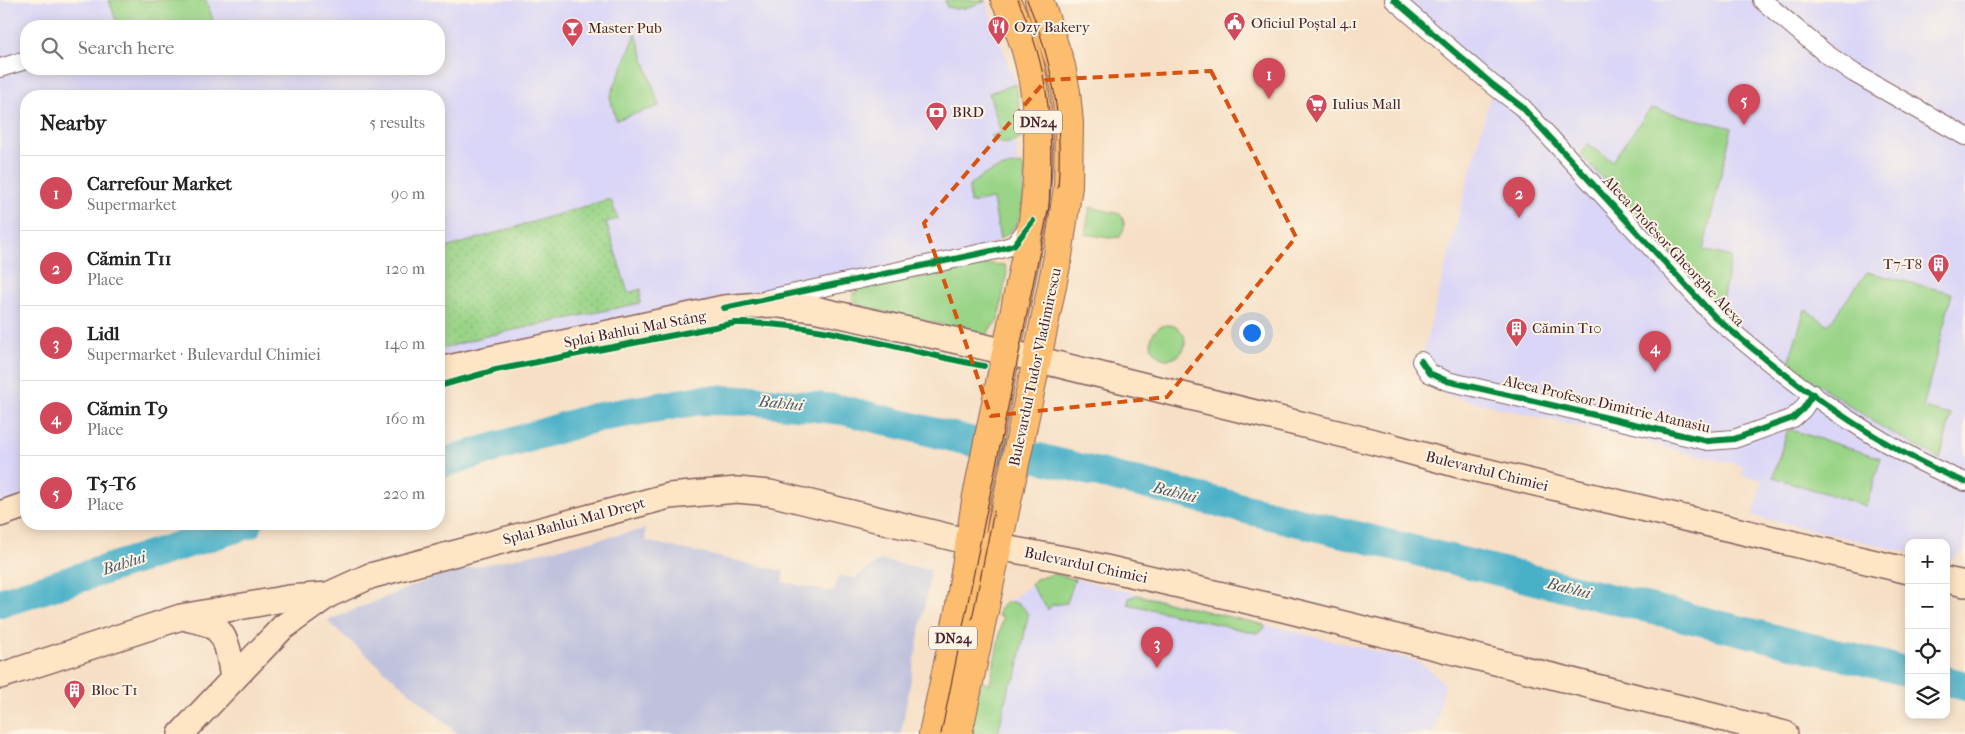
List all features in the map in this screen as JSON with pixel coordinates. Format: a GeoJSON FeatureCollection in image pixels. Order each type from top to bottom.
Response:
{"type":"FeatureCollection","features":[{"type":"Feature","properties":{"kind":"main road","name":"Bulevardul Tudor Vladimirescu"},"geometry":{"type":"LineString","coordinates":[[933,734],[959,612],[976,501],[1033,221],[1040,151],[1038,116],[1032,72],[1021,38],[1005,0]]}},
{"type":"Feature","properties":{"kind":"main road","name":"Bulevardul Tudor Vladimirescu"},"geometry":{"type":"LineString","coordinates":[[958,734],[1058,256],[1069,159],[1069,123],[1061,66],[1039,0]]}},
{"type":"Feature","properties":{"kind":"main road","name":"Bulevardul Chimiei"},"geometry":{"type":"LineString","coordinates":[[445,369],[724,308],[771,304],[814,310],[1068,366],[1455,464],[1905,570]]}},
{"type":"Feature","properties":{"kind":"main road","name":"Splai Bahlui Mal Drept"},"geometry":{"type":"LineString","coordinates":[[0,676],[181,617],[288,598],[328,595],[370,576],[669,496],[737,490],[770,493],[998,548]]}},
{"type":"Feature","properties":{"kind":"main road"},"geometry":{"type":"LineString","coordinates":[[0,514],[20,507]]}},
{"type":"Feature","properties":{"kind":"main road","name":"Bulevardul Chimiei"},"geometry":{"type":"LineString","coordinates":[[998,548],[1075,561],[1283,609],[1784,734]]}},
{"type":"Feature","properties":{"kind":"main road"},"geometry":{"type":"LineString","coordinates":[[181,734],[282,628],[328,595]]}},
{"type":"Feature","properties":{"kind":"main road"},"geometry":{"type":"LineString","coordinates":[[181,617],[212,625],[222,635],[228,653],[233,680]]}},
{"type":"Feature","properties":{"kind":"street","name":"Aleea Profesor Gheorghe Alexa"},"geometry":{"type":"LineString","coordinates":[[1394,0],[1522,107],[1715,317],[1744,342],[1813,394],[1903,452],[1933,469],[1965,482]]}},
{"type":"Feature","properties":{"kind":"street"},"geometry":{"type":"LineString","coordinates":[[1762,0],[1825,53],[1854,72],[1965,136]]}},
{"type":"Feature","properties":{"kind":"street"},"geometry":{"type":"LineString","coordinates":[[0,68],[20,62]]}},
{"type":"Feature","properties":{"kind":"street"},"geometry":{"type":"LineString","coordinates":[[724,308],[1001,249],[1014,245],[1033,221]]}},
{"type":"Feature","properties":{"kind":"street","name":"Aleea Profesor Dimitrie Atanasiu"},"geometry":{"type":"LineString","coordinates":[[1421,360],[1429,373],[1447,380],[1708,441],[1734,440],[1793,418],[1803,409],[1813,394]]}},
{"type":"Feature","properties":{"kind":"highlighted area"},"geometry":{"type":"Polygon","coordinates":[[[1211,71],[1296,237],[1167,397],[991,416],[924,223],[1046,80],[1211,71]]]}},
{"type":"Feature","properties":{"kind":"shaded area"},"geometry":{"type":"Polygon","coordinates":[[[0,0],[985,0],[1016,84],[1024,136],[1016,142],[1017,164],[1021,164],[1018,224],[1011,233],[971,257],[477,362],[445,380],[445,90],[20,90],[20,507],[0,514],[0,0]]]}},
{"type":"Feature","properties":{"kind":"shaded area"},"geometry":{"type":"Polygon","coordinates":[[[1393,0],[1965,0],[1965,548],[1963,552],[1950,560],[1950,539],[1905,539],[1905,551],[1753,516],[1762,480],[1742,475],[1744,466],[1442,394],[1447,381],[1421,361],[1493,85],[1393,0]]]}},
{"type":"Feature","properties":{"kind":"shaded area"},"geometry":{"type":"Polygon","coordinates":[[[645,529],[646,541],[784,571],[782,582],[834,592],[838,576],[855,578],[880,560],[931,570],[901,734],[458,734],[327,621],[443,574],[645,529]]]}},
{"type":"Feature","properties":{"kind":"shaded area"},"geometry":{"type":"Polygon","coordinates":[[[1055,574],[1420,662],[1445,684],[1434,734],[980,734],[1003,617],[998,616],[1000,608],[1031,585],[1036,579],[1055,574]]]}},
{"type":"Feature","properties":{"kind":"green space"},"geometry":{"type":"Polygon","coordinates":[[[109,0],[206,0],[213,20],[116,20],[109,0]]]}},
{"type":"Feature","properties":{"kind":"green space"},"geometry":{"type":"Polygon","coordinates":[[[945,0],[986,1],[966,8],[956,9],[947,7],[945,0]]]}},
{"type":"Feature","properties":{"kind":"green space"},"geometry":{"type":"Polygon","coordinates":[[[636,34],[659,106],[616,120],[610,97],[636,34]]]}},
{"type":"Feature","properties":{"kind":"green space"},"geometry":{"type":"Polygon","coordinates":[[[1016,84],[1024,136],[1011,143],[998,142],[990,136],[1001,133],[989,93],[1016,84]]]}},
{"type":"Feature","properties":{"kind":"green space"},"geometry":{"type":"Polygon","coordinates":[[[1651,108],[1732,128],[1703,250],[1731,257],[1721,306],[1581,155],[1588,144],[1612,161],[1651,108]]]}},
{"type":"Feature","properties":{"kind":"green space"},"geometry":{"type":"Polygon","coordinates":[[[1021,164],[1025,169],[1022,209],[1015,226],[1000,239],[993,199],[970,203],[969,186],[993,170],[1021,164]]]}},
{"type":"Feature","properties":{"kind":"green space"},"geometry":{"type":"Polygon","coordinates":[[[611,200],[618,219],[606,222],[628,293],[641,289],[640,303],[482,337],[445,348],[445,248],[611,200]]]}},
{"type":"Feature","properties":{"kind":"green space"},"geometry":{"type":"Polygon","coordinates":[[[1090,207],[1120,214],[1124,226],[1120,237],[1109,238],[1085,234],[1090,207]]]}},
{"type":"Feature","properties":{"kind":"green space"},"geometry":{"type":"Polygon","coordinates":[[[990,264],[1005,265],[1007,272],[998,322],[991,327],[987,335],[860,306],[853,300],[853,294],[859,289],[990,264]]]}},
{"type":"Feature","properties":{"kind":"green space"},"geometry":{"type":"Polygon","coordinates":[[[1867,272],[1952,293],[1923,408],[1951,415],[1940,459],[1883,428],[1788,364],[1805,309],[1828,325],[1867,272]]]}},
{"type":"Feature","properties":{"kind":"green space"},"geometry":{"type":"Polygon","coordinates":[[[1168,325],[1180,330],[1185,342],[1180,354],[1168,359],[1156,354],[1151,342],[1156,330],[1168,325]]]}},
{"type":"Feature","properties":{"kind":"green space"},"geometry":{"type":"Polygon","coordinates":[[[1788,429],[1881,458],[1866,506],[1773,477],[1788,429]]]}},
{"type":"Feature","properties":{"kind":"green space"},"geometry":{"type":"Polygon","coordinates":[[[1055,574],[1075,579],[1067,603],[1052,605],[1048,610],[1031,585],[1036,579],[1055,574]]]}},
{"type":"Feature","properties":{"kind":"green space"},"geometry":{"type":"Polygon","coordinates":[[[1137,595],[1264,625],[1265,628],[1256,633],[1128,604],[1129,598],[1137,595]]]}},
{"type":"Feature","properties":{"kind":"green space"},"geometry":{"type":"Polygon","coordinates":[[[1007,602],[1020,605],[1028,615],[1016,678],[1009,685],[998,734],[964,734],[981,682],[990,684],[1003,617],[998,616],[1000,608],[1007,602]]]}},
{"type":"Feature","properties":{"kind":"waterway","name":"Bahlui"},"geometry":{"type":"LineString","coordinates":[[445,462],[594,418],[701,400],[759,401],[843,410],[1905,671]]}},
{"type":"Feature","properties":{"kind":"waterway","name":"Bahlui"},"geometry":{"type":"LineString","coordinates":[[0,603],[229,530]]}},
{"type":"Feature","properties":{"kind":"waterway","name":"Bahlui"},"geometry":{"type":"LineString","coordinates":[[1950,682],[1965,686]]}},
{"type":"Feature","properties":{"kind":"tram line"},"geometry":{"type":"LineString","coordinates":[[941,734],[1049,206],[1051,152],[1047,101],[1037,51],[1018,0]]}},
{"type":"Feature","properties":{"kind":"tram line"},"geometry":{"type":"LineString","coordinates":[[1027,0],[1044,45],[1054,92],[1059,139],[1058,188]]}},
{"type":"Feature","properties":{"kind":"tram line"},"geometry":{"type":"LineString","coordinates":[[972,619],[994,511]]}},
{"type":"Feature","properties":{"kind":"cycle path"},"geometry":{"type":"LineString","coordinates":[[1394,0],[1493,85],[1522,107],[1715,317],[1743,341],[1803,388],[1865,430],[1898,450],[1965,482]]}},
{"type":"Feature","properties":{"kind":"cycle path"},"geometry":{"type":"LineString","coordinates":[[724,308],[1001,249],[1014,245],[1033,221]]}},
{"type":"Feature","properties":{"kind":"cycle path","name":"Splai Bahlui Mal Stâng"},"geometry":{"type":"LineString","coordinates":[[445,384],[496,370],[735,323],[767,324],[830,332],[984,366]]}},
{"type":"Feature","properties":{"kind":"cycle path"},"geometry":{"type":"LineString","coordinates":[[1421,361],[1429,373],[1447,381],[1708,441],[1734,439],[1793,418],[1803,409],[1813,394]]}},
{"type":"Feature","properties":{"kind":"place","name":"Oficiul Poștal 4.1"},"geometry":{"type":"Point","coordinates":[1235,42]}},
{"type":"Feature","properties":{"kind":"place","name":"Ozy Bakery"},"geometry":{"type":"Point","coordinates":[998,46]}},
{"type":"Feature","properties":{"kind":"place","name":"Master Pub"},"geometry":{"type":"Point","coordinates":[572,47]}},
{"type":"Feature","properties":{"kind":"place","name":"Carrefour Market"},"geometry":{"type":"Point","coordinates":[1269,99]}},
{"type":"Feature","properties":{"kind":"place","name":"Iulius Mall"},"geometry":{"type":"Point","coordinates":[1316,123]}},
{"type":"Feature","properties":{"kind":"place","name":"T5-T6"},"geometry":{"type":"Point","coordinates":[1744,125]}},
{"type":"Feature","properties":{"kind":"place","name":"BRD"},"geometry":{"type":"Point","coordinates":[936,131]}},
{"type":"Feature","properties":{"kind":"place","name":"Cămin T11"},"geometry":{"type":"Point","coordinates":[1519,218]}},
{"type":"Feature","properties":{"kind":"place","name":"T7-T8"},"geometry":{"type":"Point","coordinates":[1938,283]}},
{"type":"Feature","properties":{"kind":"place","name":"Cămin T10"},"geometry":{"type":"Point","coordinates":[1516,347]}},
{"type":"Feature","properties":{"kind":"place","name":"Cămin T9"},"geometry":{"type":"Point","coordinates":[1655,372]}},
{"type":"Feature","properties":{"kind":"place","name":"Lidl"},"geometry":{"type":"Point","coordinates":[1157,668]}},
{"type":"Feature","properties":{"kind":"place","name":"Bloc T1"},"geometry":{"type":"Point","coordinates":[75,709]}}]}
